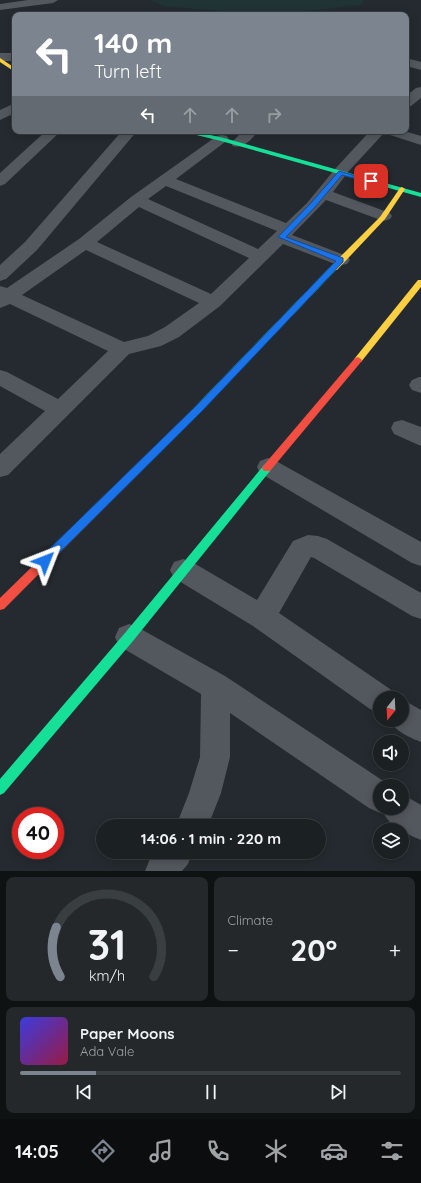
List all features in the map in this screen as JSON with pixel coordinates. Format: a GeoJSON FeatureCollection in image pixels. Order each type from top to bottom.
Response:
{"type":"FeatureCollection","features":[{"type":"Feature","properties":{"kind":"street"},"geometry":{"type":"LineString","coordinates":[[0,7],[34,1],[52,0]]}},
{"type":"Feature","properties":{"kind":"street"},"geometry":{"type":"LineString","coordinates":[[0,59],[12,57]]}},
{"type":"Feature","properties":{"kind":"street"},"geometry":{"type":"LineString","coordinates":[[0,59],[12,68]]}},
{"type":"Feature","properties":{"kind":"street"},"geometry":{"type":"LineString","coordinates":[[409,63],[421,66]]}},
{"type":"Feature","properties":{"kind":"street"},"geometry":{"type":"LineString","coordinates":[[409,101],[421,91]]}},
{"type":"Feature","properties":{"kind":"street"},"geometry":{"type":"LineString","coordinates":[[0,116],[12,109]]}},
{"type":"Feature","properties":{"kind":"street"},"geometry":{"type":"LineString","coordinates":[[0,181],[51,134]]}},
{"type":"Feature","properties":{"kind":"street"},"geometry":{"type":"LineString","coordinates":[[0,275],[31,246],[127,134]]}},
{"type":"Feature","properties":{"kind":"street"},"geometry":{"type":"LineString","coordinates":[[198,134],[238,143],[421,195]]}},
{"type":"Feature","properties":{"kind":"street"},"geometry":{"type":"LineString","coordinates":[[238,143],[248,134]]}},
{"type":"Feature","properties":{"kind":"street"},"geometry":{"type":"LineString","coordinates":[[0,468],[122,349],[154,341],[172,332],[213,302],[285,234],[323,194],[340,172],[375,134]]}},
{"type":"Feature","properties":{"kind":"street"},"geometry":{"type":"LineString","coordinates":[[400,134],[421,140]]}},
{"type":"Feature","properties":{"kind":"street"},"geometry":{"type":"LineString","coordinates":[[3,296],[85,242],[137,200],[222,139]]}},
{"type":"Feature","properties":{"kind":"street"},"geometry":{"type":"LineString","coordinates":[[165,180],[341,260]]}},
{"type":"Feature","properties":{"kind":"street"},"geometry":{"type":"LineString","coordinates":[[0,605],[200,407],[384,216],[402,189]]}},
{"type":"Feature","properties":{"kind":"street"},"geometry":{"type":"LineString","coordinates":[[323,194],[384,216]]}},
{"type":"Feature","properties":{"kind":"street"},"geometry":{"type":"LineString","coordinates":[[137,200],[261,257]]}},
{"type":"Feature","properties":{"kind":"street"},"geometry":{"type":"LineString","coordinates":[[85,242],[213,302]]}},
{"type":"Feature","properties":{"kind":"street"},"geometry":{"type":"LineString","coordinates":[[0,788],[129,637],[268,467],[379,336],[421,282]]}},
{"type":"Feature","properties":{"kind":"street"},"geometry":{"type":"LineString","coordinates":[[3,296],[122,349]]}},
{"type":"Feature","properties":{"kind":"street"},"geometry":{"type":"LineString","coordinates":[[0,377],[61,410]]}},
{"type":"Feature","properties":{"kind":"street"},"geometry":{"type":"LineString","coordinates":[[268,467],[421,555]]}},
{"type":"Feature","properties":{"kind":"street"},"geometry":{"type":"LineString","coordinates":[[262,617],[302,548],[308,546],[318,548],[421,607]]}},
{"type":"Feature","properties":{"kind":"street"},"geometry":{"type":"LineString","coordinates":[[183,570],[262,617],[373,694]]}},
{"type":"Feature","properties":{"kind":"street"},"geometry":{"type":"LineString","coordinates":[[129,637],[215,686],[373,792]]}},
{"type":"Feature","properties":{"kind":"street"},"geometry":{"type":"LineString","coordinates":[[195,819],[205,793],[215,757],[215,686]]}},
{"type":"Feature","properties":{"kind":"street"},"geometry":{"type":"LineString","coordinates":[[409,719],[421,727]]}},
{"type":"Feature","properties":{"kind":"street"},"geometry":{"type":"LineString","coordinates":[[408,815],[421,824]]}},
{"type":"Feature","properties":{"kind":"street"},"geometry":{"type":"LineString","coordinates":[[162,871],[171,859]]}},
{"type":"Feature","properties":{"kind":"shaded area"},"geometry":{"type":"Polygon","coordinates":[[[152,0],[364,0],[361,5],[296,12],[233,12],[163,6],[152,0]]]}},
{"type":"Feature","properties":{"kind":"traffic: fast"},"geometry":{"type":"LineString","coordinates":[[198,134],[222,139],[421,195]]}},
{"type":"Feature","properties":{"kind":"traffic: fast"},"geometry":{"type":"LineString","coordinates":[[186,421],[334,268]]}},
{"type":"Feature","properties":{"kind":"traffic: fast"},"geometry":{"type":"LineString","coordinates":[[0,789],[129,637],[267,468]]}},
{"type":"Feature","properties":{"kind":"traffic: slow"},"geometry":{"type":"LineString","coordinates":[[0,60],[12,68]]}},
{"type":"Feature","properties":{"kind":"traffic: slow"},"geometry":{"type":"LineString","coordinates":[[334,268],[383,218],[402,189]]}},
{"type":"Feature","properties":{"kind":"traffic: slow"},"geometry":{"type":"LineString","coordinates":[[358,360],[421,282]]}},
{"type":"Feature","properties":{"kind":"traffic: jam"},"geometry":{"type":"LineString","coordinates":[[267,468],[358,360]]}},
{"type":"Feature","properties":{"kind":"traffic: jam"},"geometry":{"type":"LineString","coordinates":[[0,605],[186,421]]}},
{"type":"Feature","properties":{"kind":"route"},"geometry":{"type":"LineString","coordinates":[[45,561],[200,407],[341,260],[281,237],[313,206],[341,172],[371,181]]}}]}
